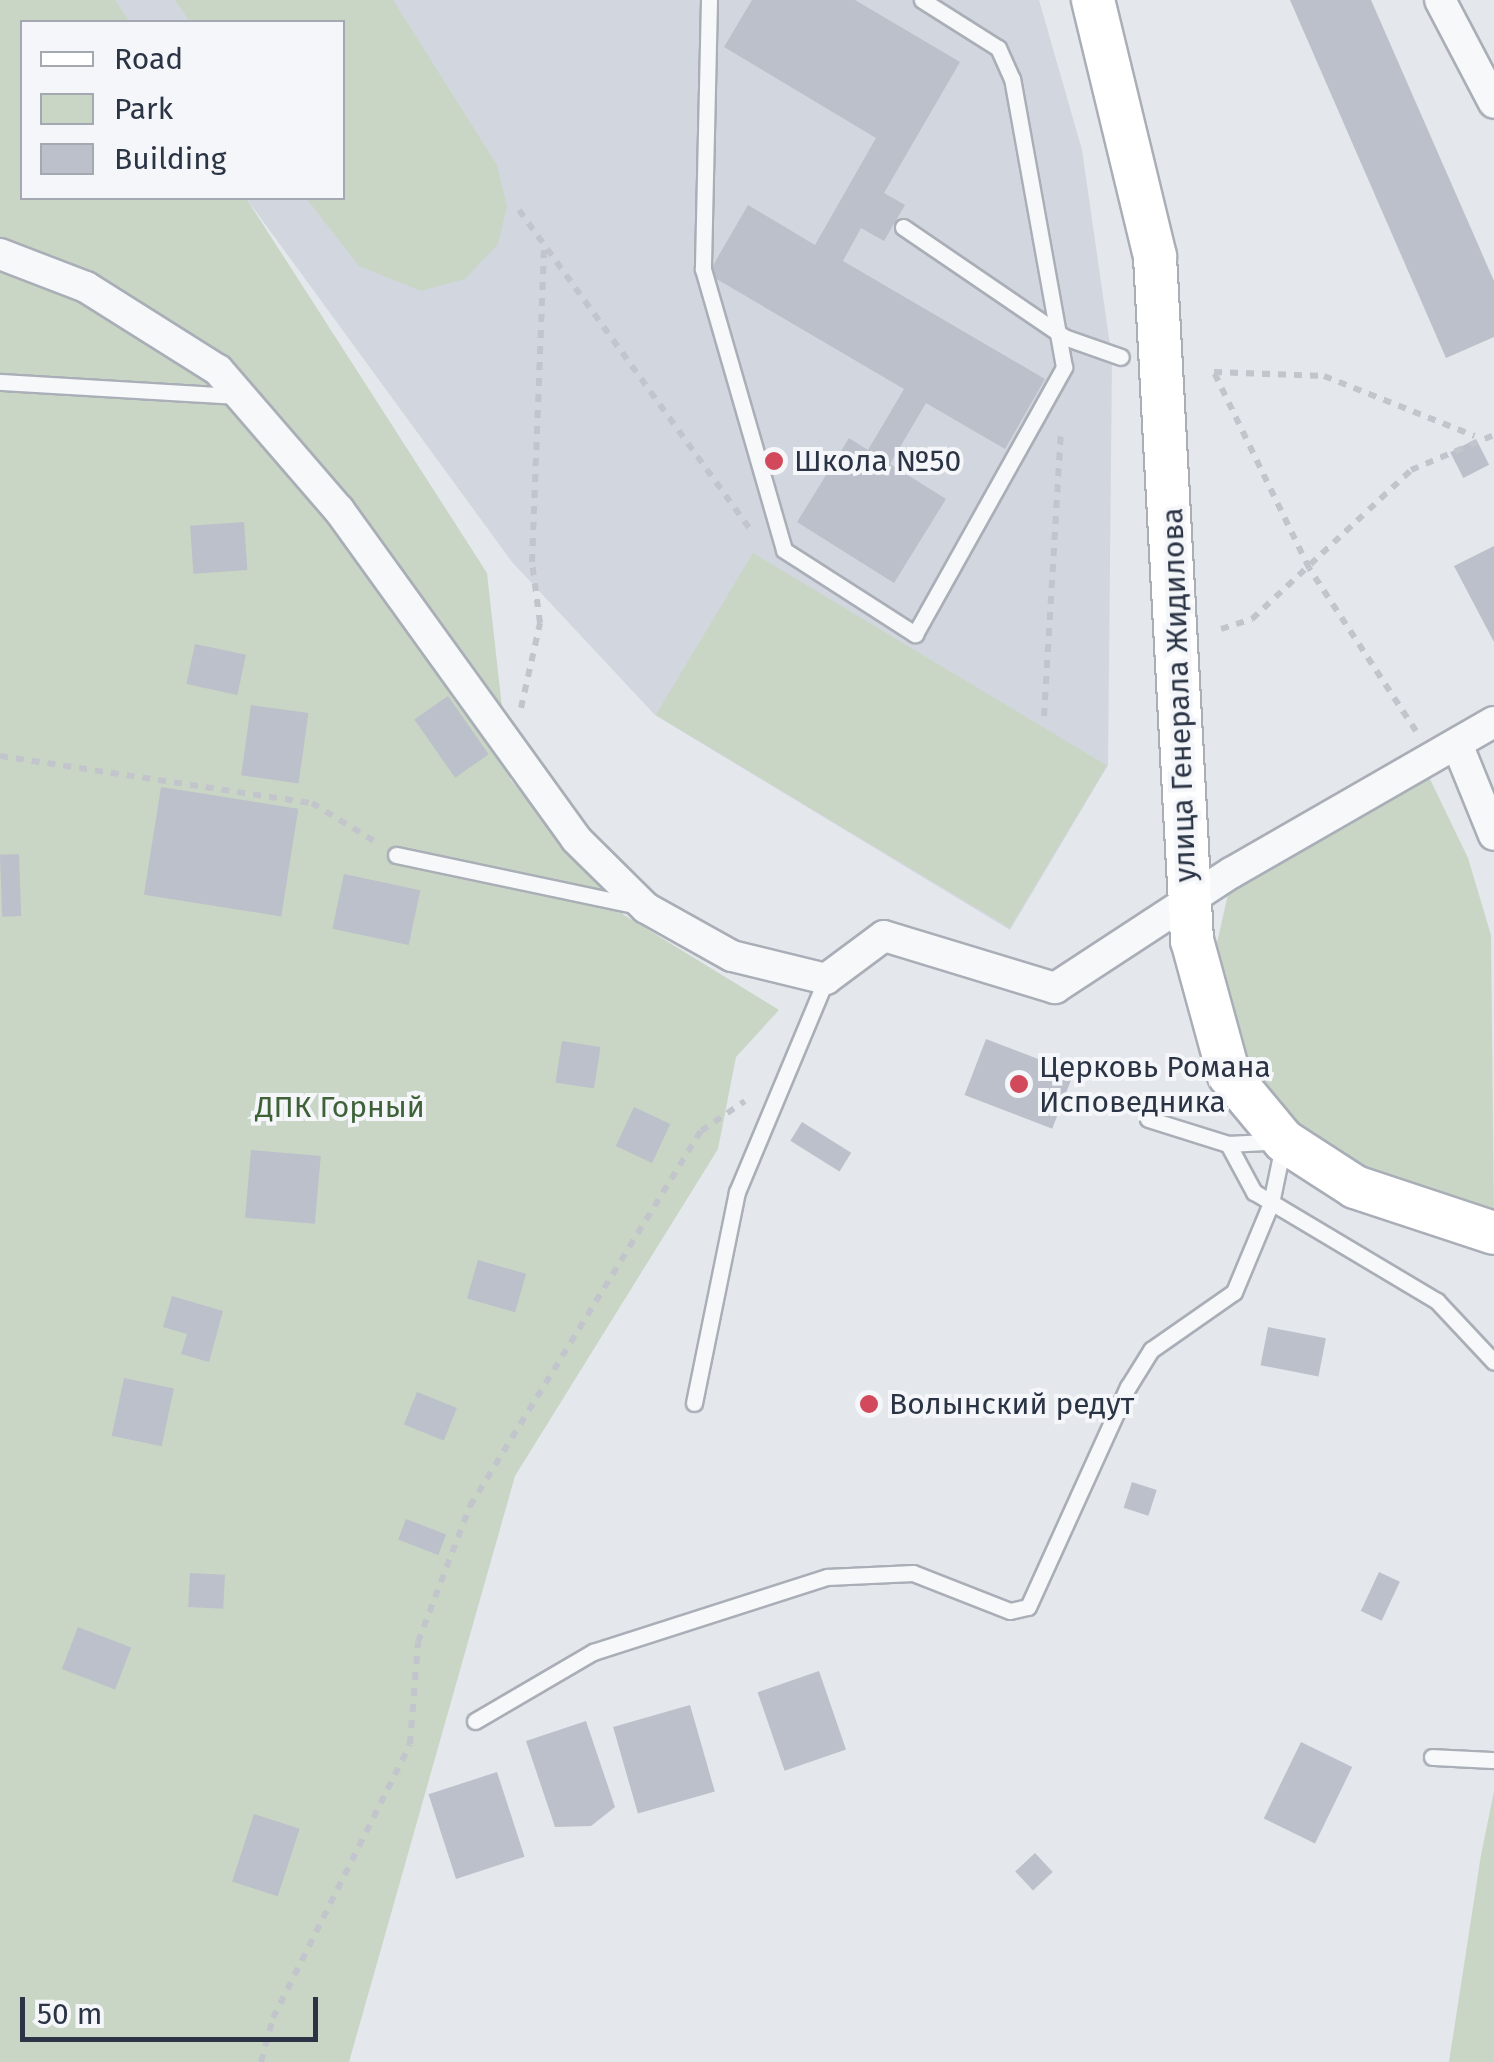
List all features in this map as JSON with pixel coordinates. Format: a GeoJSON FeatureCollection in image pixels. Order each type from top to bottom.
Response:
{"type":"FeatureCollection","features":[{"type":"Feature","properties":{"kind":"main road","name":"улица Генерала Жидилова"},"geometry":{"type":"LineString","coordinates":[[1093,0],[1155,257],[1188,904],[1228,1075],[1284,1141],[1355,1188],[1494,1233]]}},
{"type":"Feature","properties":{"kind":"street"},"geometry":{"type":"LineString","coordinates":[[1440,0],[1494,103]]}},
{"type":"Feature","properties":{"kind":"street"},"geometry":{"type":"LineString","coordinates":[[0,254],[86,287],[244,397],[339,510],[556,815],[646,908],[732,956],[826,979],[884,936],[1055,988],[1494,722]]}},
{"type":"Feature","properties":{"kind":"street"},"geometry":{"type":"LineString","coordinates":[[1445,751],[1494,835]]}},
{"type":"Feature","properties":{"kind":"lane"},"geometry":{"type":"LineString","coordinates":[[709,0],[702,268],[784,550],[914,634],[1064,367],[1064,337],[1012,79],[998,48],[922,0]]}},
{"type":"Feature","properties":{"kind":"lane"},"geometry":{"type":"LineString","coordinates":[[903,227],[1064,337],[1121,357]]}},
{"type":"Feature","properties":{"kind":"lane"},"geometry":{"type":"LineString","coordinates":[[0,382],[244,397]]}},
{"type":"Feature","properties":{"kind":"lane"},"geometry":{"type":"LineString","coordinates":[[396,855],[646,908]]}},
{"type":"Feature","properties":{"kind":"lane"},"geometry":{"type":"LineString","coordinates":[[694,1402],[737,1192],[796,1066],[826,979]]}},
{"type":"Feature","properties":{"kind":"lane"},"geometry":{"type":"LineString","coordinates":[[475,1721],[593,1652],[827,1577],[913,1573],[1010,1611],[1028,1607],[1151,1350],[1234,1292],[1271,1203],[1284,1141],[1228,1144],[1148,1119]]}},
{"type":"Feature","properties":{"kind":"lane"},"geometry":{"type":"LineString","coordinates":[[1228,1144],[1254,1192],[1437,1301],[1494,1362]]}},
{"type":"Feature","properties":{"kind":"lane"},"geometry":{"type":"LineString","coordinates":[[1432,1757],[1494,1760]]}},
{"type":"Feature","properties":{"kind":"path"},"geometry":{"type":"LineString","coordinates":[[520,210],[544,250],[744,525]]}},
{"type":"Feature","properties":{"kind":"path"},"geometry":{"type":"LineString","coordinates":[[501,738],[536,666],[544,250]]}},
{"type":"Feature","properties":{"kind":"path"},"geometry":{"type":"LineString","coordinates":[[1044,716],[1064,367]]}},
{"type":"Feature","properties":{"kind":"path"},"geometry":{"type":"LineString","coordinates":[[1445,751],[1309,568],[1214,372],[1324,376],[1475,436],[1494,435]]}},
{"type":"Feature","properties":{"kind":"path"},"geometry":{"type":"LineString","coordinates":[[1220,629],[1252,619],[1411,470],[1475,436]]}},
{"type":"Feature","properties":{"kind":"path"},"geometry":{"type":"LineString","coordinates":[[0,756],[312,803],[396,855]]}},
{"type":"Feature","properties":{"kind":"path"},"geometry":{"type":"LineString","coordinates":[[261,2062],[273,2018],[410,1744],[418,1642],[470,1506],[701,1131],[796,1066]]}},
{"type":"Feature","properties":{"kind":"shaded area","name":"Школа №50"},"geometry":{"type":"Polygon","coordinates":[[[101,0],[1039,0],[1082,150],[1112,359],[1108,765],[1010,930],[655,715],[512,562],[247,200],[345,200],[345,20],[116,20],[101,0]]]}},
{"type":"Feature","properties":{"kind":"green space","name":"ДПК Горный"},"geometry":{"type":"Polygon","coordinates":[[[0,0],[115,0],[129,20],[20,20],[20,200],[247,200],[487,573],[510,779],[624,915],[779,1010],[736,1057],[718,1149],[515,1476],[349,2062],[0,2062],[0,0]]]}},
{"type":"Feature","properties":{"kind":"green space"},"geometry":{"type":"Polygon","coordinates":[[[175,0],[393,0],[497,165],[507,207],[498,244],[465,279],[421,291],[359,266],[308,200],[345,200],[345,20],[189,20],[175,0]]]}},
{"type":"Feature","properties":{"kind":"green space"},"geometry":{"type":"Polygon","coordinates":[[[753,553],[1107,766],[1010,928],[656,715],[753,553]]]}},
{"type":"Feature","properties":{"kind":"green space"},"geometry":{"type":"Polygon","coordinates":[[[1428,775],[1468,858],[1491,935],[1494,1222],[1335,1163],[1286,1132],[1223,1022],[1214,956],[1228,894],[1260,851],[1428,775]]]}},
{"type":"Feature","properties":{"kind":"green space"},"geometry":{"type":"Polygon","coordinates":[[[1494,1791],[1494,2062],[1449,2062],[1481,1855],[1494,1791]]]}},
{"type":"Feature","properties":{"kind":"building"},"geometry":{"type":"Polygon","coordinates":[[[752,0],[855,0],[960,62],[884,193],[905,205],[884,241],[861,228],[843,261],[1045,379],[1005,449],[926,403],[890,464],[946,499],[894,583],[797,522],[849,438],[868,450],[904,389],[708,274],[748,205],[815,245],[876,138],[724,47],[752,0]]]}},
{"type":"Feature","properties":{"kind":"building"},"geometry":{"type":"Polygon","coordinates":[[[1290,0],[1371,0],[1494,281],[1494,337],[1446,358],[1290,0]]]}},
{"type":"Feature","properties":{"kind":"building"},"geometry":{"type":"Polygon","coordinates":[[[1476,439],[1489,465],[1463,478],[1450,452],[1476,439]]]}},
{"type":"Feature","properties":{"kind":"building"},"geometry":{"type":"Polygon","coordinates":[[[244,522],[247,570],[193,574],[190,526],[244,522]]]}},
{"type":"Feature","properties":{"kind":"building"},"geometry":{"type":"Polygon","coordinates":[[[1494,546],[1494,642],[1454,566],[1494,546]]]}},
{"type":"Feature","properties":{"kind":"building"},"geometry":{"type":"Polygon","coordinates":[[[195,644],[246,655],[237,695],[186,684],[195,644]]]}},
{"type":"Feature","properties":{"kind":"building"},"geometry":{"type":"Polygon","coordinates":[[[448,696],[489,754],[455,778],[414,720],[448,696]]]}},
{"type":"Feature","properties":{"kind":"building"},"geometry":{"type":"Polygon","coordinates":[[[251,705],[308,713],[299,783],[241,775],[251,705]]]}},
{"type":"Feature","properties":{"kind":"building"},"geometry":{"type":"Polygon","coordinates":[[[161,787],[298,809],[281,916],[144,895],[161,787]]]}},
{"type":"Feature","properties":{"kind":"building"},"geometry":{"type":"Polygon","coordinates":[[[19,854],[21,916],[2,917],[0,855],[19,854]]]}},
{"type":"Feature","properties":{"kind":"building"},"geometry":{"type":"Polygon","coordinates":[[[344,874],[420,890],[409,945],[332,929],[344,874]]]}},
{"type":"Feature","properties":{"kind":"building","name":"Церковь Романа Исповедника"},"geometry":{"type":"Polygon","coordinates":[[[986,1039],[1074,1073],[1052,1129],[964,1095],[986,1039]]]}},
{"type":"Feature","properties":{"kind":"building"},"geometry":{"type":"Polygon","coordinates":[[[562,1041],[601,1047],[594,1089],[555,1082],[562,1041]]]}},
{"type":"Feature","properties":{"kind":"building"},"geometry":{"type":"Polygon","coordinates":[[[634,1107],[670,1124],[652,1163],[616,1146],[634,1107]]]}},
{"type":"Feature","properties":{"kind":"building"},"geometry":{"type":"Polygon","coordinates":[[[802,1122],[851,1153],[840,1171],[790,1141],[802,1122]]]}},
{"type":"Feature","properties":{"kind":"building"},"geometry":{"type":"Polygon","coordinates":[[[251,1150],[321,1156],[315,1224],[245,1218],[251,1150]]]}},
{"type":"Feature","properties":{"kind":"building"},"geometry":{"type":"Polygon","coordinates":[[[478,1260],[526,1274],[515,1312],[467,1298],[478,1260]]]}},
{"type":"Feature","properties":{"kind":"building"},"geometry":{"type":"Polygon","coordinates":[[[172,1296],[223,1311],[209,1362],[181,1354],[187,1334],[163,1327],[172,1296]]]}},
{"type":"Feature","properties":{"kind":"building"},"geometry":{"type":"Polygon","coordinates":[[[1268,1327],[1326,1338],[1318,1377],[1261,1365],[1268,1327]]]}},
{"type":"Feature","properties":{"kind":"building"},"geometry":{"type":"Polygon","coordinates":[[[124,1378],[174,1389],[162,1446],[112,1436],[124,1378]]]}},
{"type":"Feature","properties":{"kind":"building"},"geometry":{"type":"Polygon","coordinates":[[[417,1392],[457,1408],[444,1441],[404,1424],[417,1392]]]}},
{"type":"Feature","properties":{"kind":"building"},"geometry":{"type":"Polygon","coordinates":[[[1132,1482],[1157,1490],[1148,1516],[1124,1508],[1132,1482]]]}},
{"type":"Feature","properties":{"kind":"building"},"geometry":{"type":"Polygon","coordinates":[[[406,1519],[446,1534],[438,1555],[398,1540],[406,1519]]]}},
{"type":"Feature","properties":{"kind":"building"},"geometry":{"type":"Polygon","coordinates":[[[1379,1572],[1400,1582],[1382,1621],[1361,1611],[1379,1572]]]}},
{"type":"Feature","properties":{"kind":"building"},"geometry":{"type":"Polygon","coordinates":[[[190,1573],[225,1575],[223,1609],[188,1607],[190,1573]]]}},
{"type":"Feature","properties":{"kind":"building"},"geometry":{"type":"Polygon","coordinates":[[[78,1627],[131,1647],[115,1689],[62,1669],[78,1627]]]}},
{"type":"Feature","properties":{"kind":"building"},"geometry":{"type":"Polygon","coordinates":[[[819,1671],[846,1749],[785,1771],[758,1692],[819,1671]]]}},
{"type":"Feature","properties":{"kind":"building"},"geometry":{"type":"Polygon","coordinates":[[[690,1705],[715,1792],[638,1814],[613,1727],[690,1705]]]}},
{"type":"Feature","properties":{"kind":"building"},"geometry":{"type":"Polygon","coordinates":[[[586,1721],[615,1807],[591,1826],[555,1827],[526,1741],[586,1721]]]}},
{"type":"Feature","properties":{"kind":"building"},"geometry":{"type":"Polygon","coordinates":[[[1301,1742],[1352,1767],[1315,1843],[1264,1818],[1301,1742]]]}},
{"type":"Feature","properties":{"kind":"building"},"geometry":{"type":"Polygon","coordinates":[[[497,1772],[525,1857],[456,1879],[429,1794],[497,1772]]]}},
{"type":"Feature","properties":{"kind":"building"},"geometry":{"type":"Polygon","coordinates":[[[254,1814],[300,1829],[278,1896],[232,1882],[254,1814]]]}},
{"type":"Feature","properties":{"kind":"building"},"geometry":{"type":"Polygon","coordinates":[[[1035,1853],[1053,1872],[1033,1890],[1015,1871],[1035,1853]]]}},
{"type":"Feature","properties":{"kind":"place","name":"Школа №50"},"geometry":{"type":"Point","coordinates":[774,461]}},
{"type":"Feature","properties":{"kind":"place","name":"Церковь Романа Исповедника"},"geometry":{"type":"Point","coordinates":[1019,1084]}},
{"type":"Feature","properties":{"kind":"place","name":"Волынский редут"},"geometry":{"type":"Point","coordinates":[869,1404]}}]}
